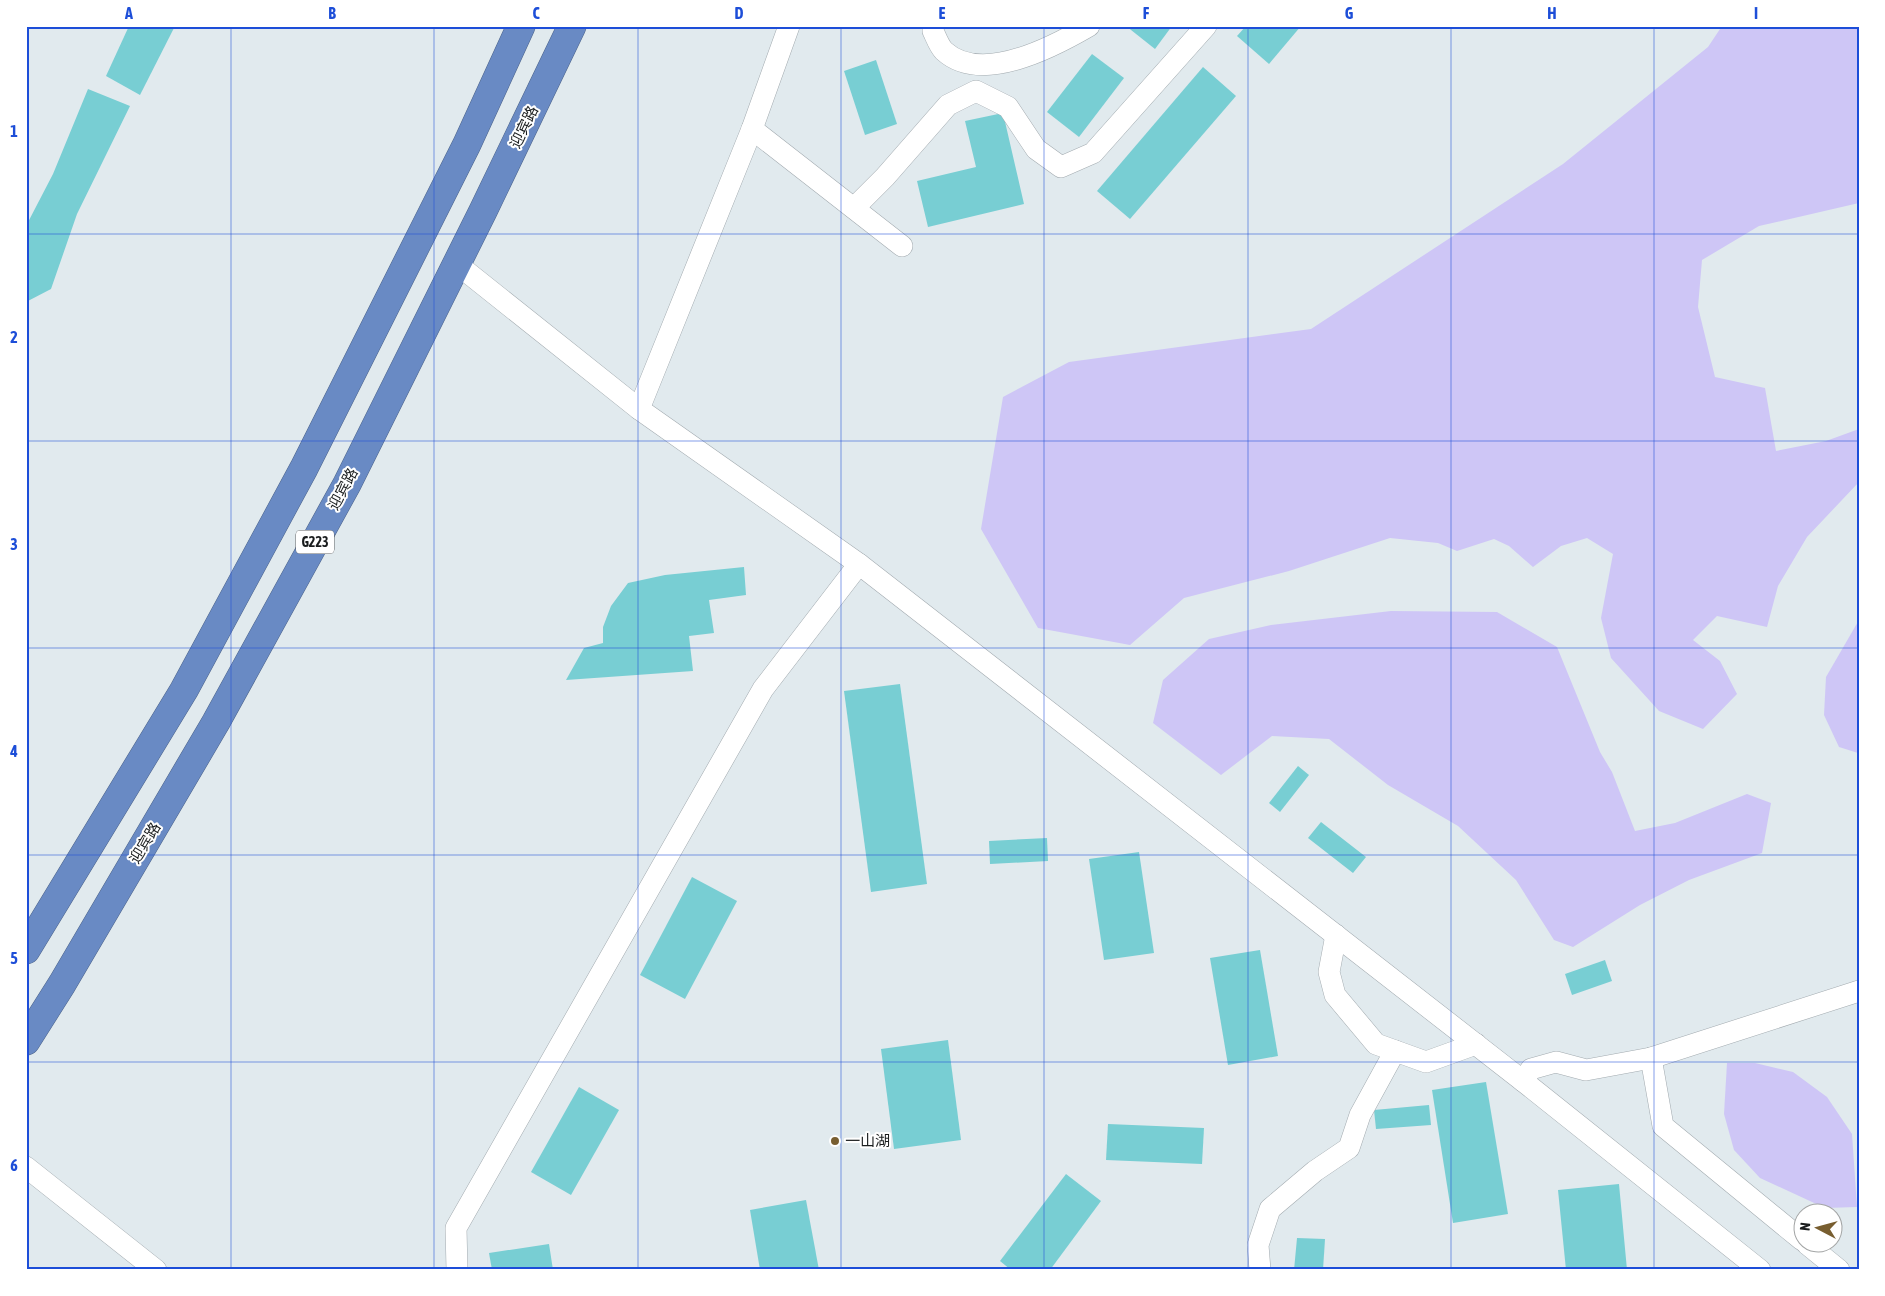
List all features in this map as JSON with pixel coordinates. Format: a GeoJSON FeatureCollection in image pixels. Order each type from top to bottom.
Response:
{"type":"FeatureCollection","features":[{"type":"Feature","properties":{"kind":"highway"},"geometry":{"type":"LineString","coordinates":[[26,950],[184,690],[304,468],[467,144],[521,26]]}},
{"type":"Feature","properties":{"kind":"highway","name":"迎宾路"},"geometry":{"type":"LineString","coordinates":[[26,1041],[62,984],[216,722],[347,484],[457,264],[572,26]]}},
{"type":"Feature","properties":{"kind":"street"},"geometry":{"type":"LineString","coordinates":[[639,408],[752,129],[789,26]]}},
{"type":"Feature","properties":{"kind":"street"},"geometry":{"type":"LineString","coordinates":[[933,26],[932,31],[944,50],[965,63],[995,65],[1044,49],[1089,26]]}},
{"type":"Feature","properties":{"kind":"street"},"geometry":{"type":"LineString","coordinates":[[854,208],[886,177],[948,105],[976,91],[1008,106],[1036,149],[1061,167],[1093,153],[1206,26]]}},
{"type":"Feature","properties":{"kind":"street"},"geometry":{"type":"LineString","coordinates":[[752,129],[902,246]]}},
{"type":"Feature","properties":{"kind":"street"},"geometry":{"type":"LineString","coordinates":[[457,264],[639,408],[859,564],[1476,1044],[1760,1270]]}},
{"type":"Feature","properties":{"kind":"street"},"geometry":{"type":"LineString","coordinates":[[457,1270],[456,1228],[582,1004],[763,689],[859,564]]}},
{"type":"Feature","properties":{"kind":"street"},"geometry":{"type":"LineString","coordinates":[[1336,935],[1329,972],[1335,995],[1376,1044],[1426,1062],[1476,1044]]}},
{"type":"Feature","properties":{"kind":"street"},"geometry":{"type":"LineString","coordinates":[[1523,1081],[1530,1069],[1556,1062],[1586,1070],[1652,1058],[1859,991]]}},
{"type":"Feature","properties":{"kind":"street"},"geometry":{"type":"LineString","coordinates":[[1260,1270],[1258,1245],[1270,1209],[1315,1171],[1349,1148],[1360,1115],[1395,1051]]}},
{"type":"Feature","properties":{"kind":"street"},"geometry":{"type":"LineString","coordinates":[[1652,1058],[1663,1126],[1792,1232]]}},
{"type":"Feature","properties":{"kind":"street"},"geometry":{"type":"LineString","coordinates":[[26,1167],[156,1270]]}},
{"type":"Feature","properties":{"kind":"street"},"geometry":{"type":"LineString","coordinates":[[1819,1254],[1839,1270]]}},
{"type":"Feature","properties":{"kind":"shaded area"},"geometry":{"type":"Polygon","coordinates":[[[1722,26],[1859,26],[1859,203],[1759,226],[1702,260],[1698,307],[1715,377],[1765,388],[1776,451],[1826,441],[1859,429],[1859,482],[1807,537],[1778,586],[1767,627],[1717,616],[1693,640],[1720,661],[1737,694],[1703,729],[1659,711],[1611,658],[1601,618],[1613,554],[1587,538],[1561,546],[1533,567],[1509,546],[1494,539],[1457,551],[1438,543],[1390,538],[1289,571],[1184,598],[1130,645],[1038,628],[981,529],[1003,397],[1069,362],[1311,329],[1563,164],[1708,47],[1722,26]]]}},
{"type":"Feature","properties":{"kind":"shaded area"},"geometry":{"type":"Polygon","coordinates":[[[1391,611],[1497,612],[1557,647],[1600,752],[1612,772],[1635,831],[1675,823],[1747,794],[1771,803],[1762,853],[1689,880],[1640,905],[1573,947],[1554,940],[1516,880],[1458,826],[1388,785],[1329,739],[1272,736],[1221,775],[1153,723],[1163,680],[1209,639],[1271,625],[1391,611]]]}},
{"type":"Feature","properties":{"kind":"shaded area"},"geometry":{"type":"Polygon","coordinates":[[[1859,620],[1858,753],[1839,747],[1824,715],[1826,677],[1859,620]]]}},
{"type":"Feature","properties":{"kind":"shaded area"},"geometry":{"type":"Polygon","coordinates":[[[1727,1063],[1755,1063],[1793,1072],[1827,1097],[1852,1134],[1857,1207],[1842,1207],[1842,1204],[1816,1204],[1760,1178],[1734,1150],[1724,1114],[1727,1063]]]}},
{"type":"Feature","properties":{"kind":"building"},"geometry":{"type":"Polygon","coordinates":[[[129,26],[175,26],[140,95],[106,76],[129,26]]]}},
{"type":"Feature","properties":{"kind":"building"},"geometry":{"type":"Polygon","coordinates":[[[1126,26],[1172,26],[1155,49],[1126,26]]]}},
{"type":"Feature","properties":{"kind":"building"},"geometry":{"type":"Polygon","coordinates":[[[1246,26],[1301,26],[1269,64],[1237,36],[1246,26]]]}},
{"type":"Feature","properties":{"kind":"building"},"geometry":{"type":"Polygon","coordinates":[[[1092,54],[1124,78],[1079,137],[1047,112],[1092,54]]]}},
{"type":"Feature","properties":{"kind":"building"},"geometry":{"type":"Polygon","coordinates":[[[876,60],[897,124],[865,135],[844,71],[876,60]]]}},
{"type":"Feature","properties":{"kind":"building"},"geometry":{"type":"Polygon","coordinates":[[[1203,67],[1236,96],[1130,219],[1097,191],[1203,67]]]}},
{"type":"Feature","properties":{"kind":"building"},"geometry":{"type":"Polygon","coordinates":[[[88,89],[130,106],[77,214],[51,289],[26,302],[26,226],[53,174],[88,89]]]}},
{"type":"Feature","properties":{"kind":"building"},"geometry":{"type":"Polygon","coordinates":[[[1003,113],[1024,204],[928,227],[917,181],[976,167],[965,121],[1003,113]]]}},
{"type":"Feature","properties":{"kind":"building"},"geometry":{"type":"Polygon","coordinates":[[[744,567],[746,595],[709,600],[714,633],[689,636],[693,671],[566,680],[584,648],[603,643],[603,627],[611,606],[628,583],[665,575],[744,567]]]}},
{"type":"Feature","properties":{"kind":"building"},"geometry":{"type":"Polygon","coordinates":[[[900,684],[927,884],[871,892],[844,691],[900,684]]]}},
{"type":"Feature","properties":{"kind":"building"},"geometry":{"type":"Polygon","coordinates":[[[1298,766],[1309,775],[1280,812],[1269,803],[1298,766]]]}},
{"type":"Feature","properties":{"kind":"building"},"geometry":{"type":"Polygon","coordinates":[[[1321,822],[1366,857],[1353,873],[1308,838],[1321,822]]]}},
{"type":"Feature","properties":{"kind":"building"},"geometry":{"type":"Polygon","coordinates":[[[1047,838],[1048,861],[990,864],[989,841],[1047,838]]]}},
{"type":"Feature","properties":{"kind":"building"},"geometry":{"type":"Polygon","coordinates":[[[1139,852],[1154,953],[1104,960],[1089,859],[1139,852]]]}},
{"type":"Feature","properties":{"kind":"building"},"geometry":{"type":"Polygon","coordinates":[[[692,877],[737,901],[685,999],[640,975],[692,877]]]}},
{"type":"Feature","properties":{"kind":"building"},"geometry":{"type":"Polygon","coordinates":[[[1260,950],[1278,1056],[1228,1065],[1210,958],[1260,950]]]}},
{"type":"Feature","properties":{"kind":"building"},"geometry":{"type":"Polygon","coordinates":[[[1605,960],[1612,981],[1572,995],[1565,974],[1605,960]]]}},
{"type":"Feature","properties":{"kind":"building"},"geometry":{"type":"Polygon","coordinates":[[[948,1040],[961,1140],[894,1149],[881,1049],[948,1040]]]}},
{"type":"Feature","properties":{"kind":"building"},"geometry":{"type":"Polygon","coordinates":[[[1486,1082],[1508,1214],[1453,1223],[1432,1090],[1486,1082]]]}},
{"type":"Feature","properties":{"kind":"building"},"geometry":{"type":"Polygon","coordinates":[[[579,1087],[619,1110],[571,1195],[531,1172],[579,1087]]]}},
{"type":"Feature","properties":{"kind":"building"},"geometry":{"type":"Polygon","coordinates":[[[1429,1105],[1431,1125],[1376,1129],[1374,1110],[1429,1105]]]}},
{"type":"Feature","properties":{"kind":"building"},"geometry":{"type":"Polygon","coordinates":[[[1108,1124],[1204,1128],[1202,1164],[1106,1160],[1108,1124]]]}},
{"type":"Feature","properties":{"kind":"building"},"geometry":{"type":"Polygon","coordinates":[[[1066,1174],[1101,1201],[1050,1270],[1011,1270],[1000,1261],[1066,1174]]]}},
{"type":"Feature","properties":{"kind":"building"},"geometry":{"type":"Polygon","coordinates":[[[1619,1184],[1627,1270],[1566,1270],[1558,1190],[1619,1184]]]}},
{"type":"Feature","properties":{"kind":"building"},"geometry":{"type":"Polygon","coordinates":[[[806,1200],[819,1270],[760,1270],[750,1210],[806,1200]]]}},
{"type":"Feature","properties":{"kind":"building"},"geometry":{"type":"Polygon","coordinates":[[[1297,1238],[1325,1239],[1323,1270],[1294,1270],[1297,1238]]]}},
{"type":"Feature","properties":{"kind":"building"},"geometry":{"type":"Polygon","coordinates":[[[549,1244],[553,1270],[492,1270],[489,1253],[549,1244]]]}},
{"type":"Feature","properties":{"kind":"place","name":"一山湖"},"geometry":{"type":"Point","coordinates":[835,1141]}}]}
